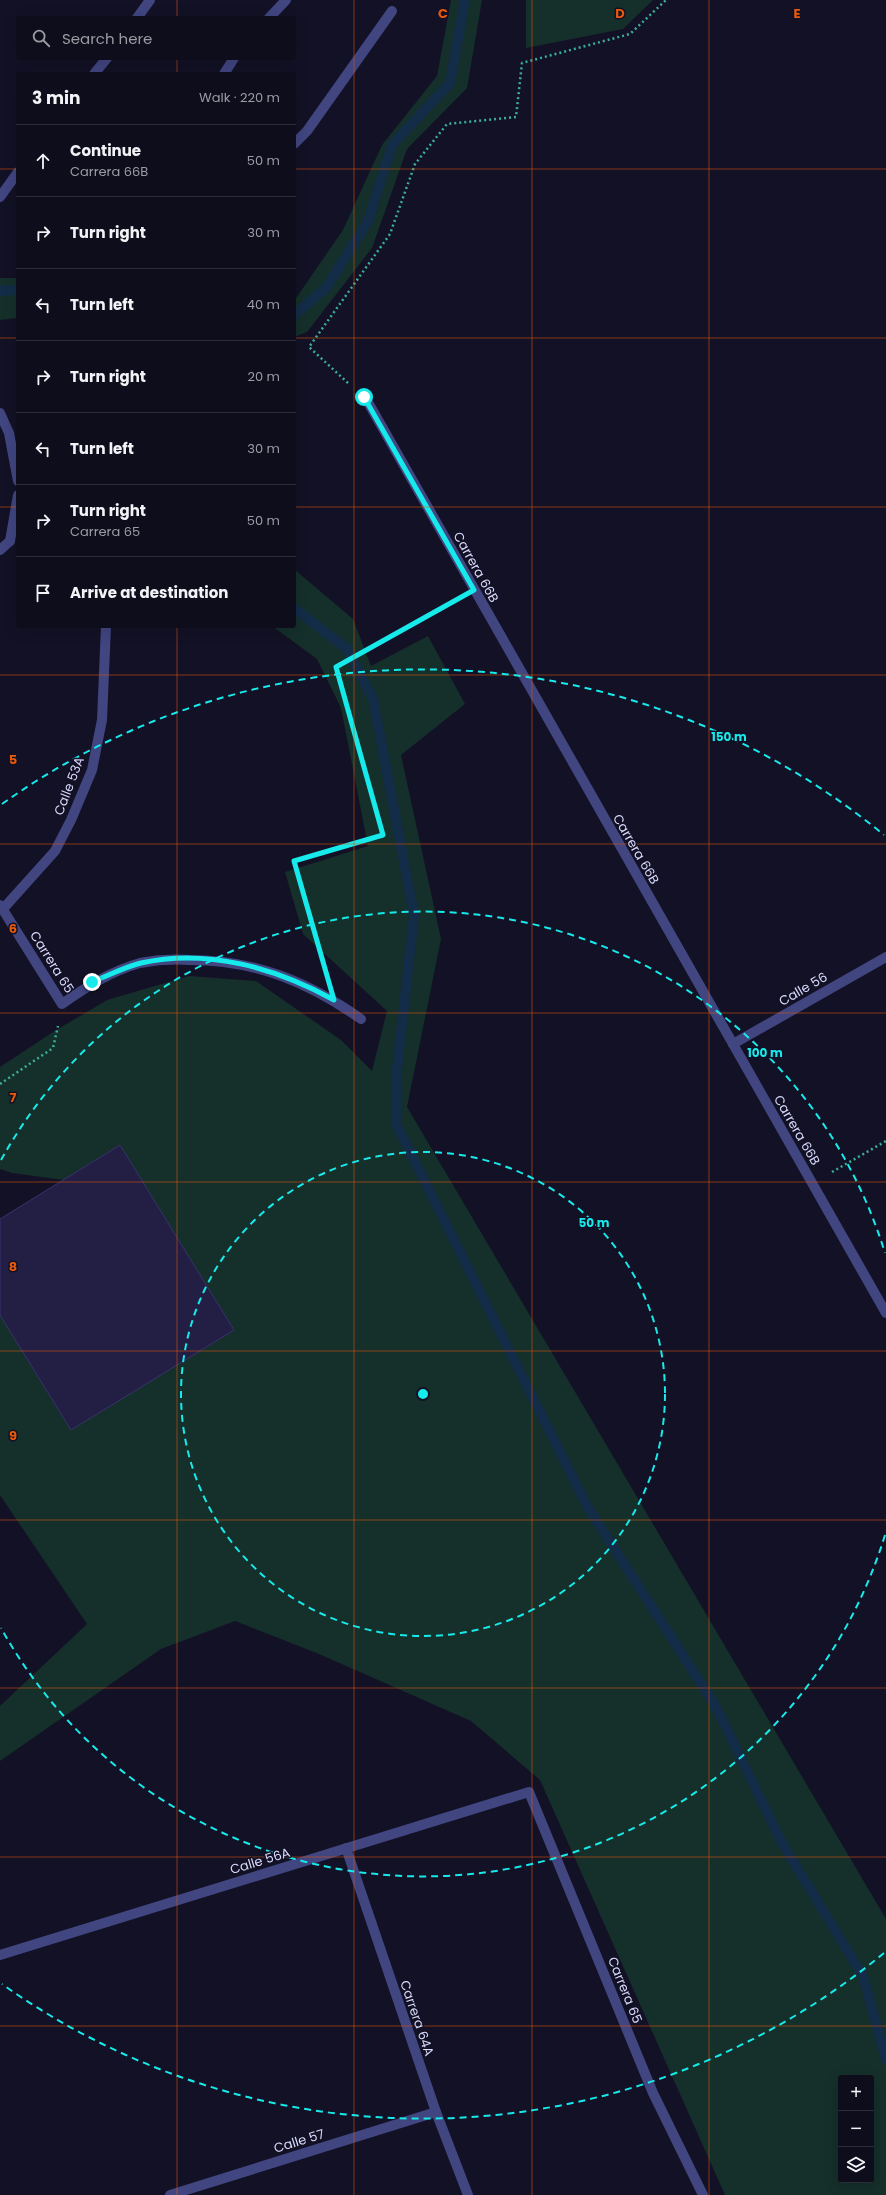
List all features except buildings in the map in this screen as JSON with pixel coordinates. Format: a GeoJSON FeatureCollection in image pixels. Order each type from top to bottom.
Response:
{"type":"FeatureCollection","features":[{"type":"Feature","properties":{"kind":"street"},"geometry":{"type":"LineString","coordinates":[[138,16],[150,0]]}},
{"type":"Feature","properties":{"kind":"street"},"geometry":{"type":"LineString","coordinates":[[272,16],[286,0]]}},
{"type":"Feature","properties":{"kind":"street"},"geometry":{"type":"LineString","coordinates":[[296,142],[307,131],[392,12]]}},
{"type":"Feature","properties":{"kind":"street"},"geometry":{"type":"LineString","coordinates":[[96,72],[105,60]]}},
{"type":"Feature","properties":{"kind":"street"},"geometry":{"type":"LineString","coordinates":[[225,72],[233,60]]}},
{"type":"Feature","properties":{"kind":"street"},"geometry":{"type":"LineString","coordinates":[[0,197],[16,175]]}},
{"type":"Feature","properties":{"kind":"street","name":"Carrera 66B"},"geometry":{"type":"LineString","coordinates":[[364,397],[886,1313]]}},
{"type":"Feature","properties":{"kind":"street"},"geometry":{"type":"LineString","coordinates":[[0,413],[9,433],[16,470]]}},
{"type":"Feature","properties":{"kind":"street"},"geometry":{"type":"LineString","coordinates":[[0,550],[14,542],[16,518]]}},
{"type":"Feature","properties":{"kind":"street","name":"Calle 53A"},"geometry":{"type":"LineString","coordinates":[[1,907],[55,851],[72,820],[92,770],[102,720],[106,628]]}},
{"type":"Feature","properties":{"kind":"street","name":"Carrera 65"},"geometry":{"type":"LineString","coordinates":[[1,907],[62,1004],[92,982],[140,964],[174,960],[207,960],[240,964],[273,972],[304,984],[334,1000],[361,1019]]}},
{"type":"Feature","properties":{"kind":"street","name":"Calle 56"},"geometry":{"type":"LineString","coordinates":[[733,1044],[886,956]]}},
{"type":"Feature","properties":{"kind":"street","name":"Carrera 65"},"geometry":{"type":"LineString","coordinates":[[529,1792],[653,2093],[702,2195]]}},
{"type":"Feature","properties":{"kind":"street","name":"Calle 56A"},"geometry":{"type":"LineString","coordinates":[[0,1955],[529,1792]]}},
{"type":"Feature","properties":{"kind":"street","name":"Carrera 64A"},"geometry":{"type":"LineString","coordinates":[[346,1848],[436,2112],[468,2195]]}},
{"type":"Feature","properties":{"kind":"street","name":"Calle 57"},"geometry":{"type":"LineString","coordinates":[[170,2195],[436,2112]]}},
{"type":"Feature","properties":{"kind":"path"},"geometry":{"type":"LineString","coordinates":[[364,397],[309,347],[390,234],[414,164],[448,124],[516,117],[522,63],[630,34],[666,0]]}},
{"type":"Feature","properties":{"kind":"path"},"geometry":{"type":"LineString","coordinates":[[334,1000],[294,861],[383,835],[336,667],[474,590]]}},
{"type":"Feature","properties":{"kind":"path"},"geometry":{"type":"LineString","coordinates":[[0,1084],[53,1048],[62,1004]]}},
{"type":"Feature","properties":{"kind":"path"},"geometry":{"type":"LineString","coordinates":[[812,1183],[886,1141]]}},
{"type":"Feature","properties":{"kind":"green space"},"geometry":{"type":"Polygon","coordinates":[[[451,0],[482,0],[467,88],[407,149],[372,248],[307,332],[296,336],[296,298],[343,230],[382,145],[437,76],[451,0]]]}},
{"type":"Feature","properties":{"kind":"green space"},"geometry":{"type":"Polygon","coordinates":[[[526,0],[653,0],[623,29],[526,48],[526,0]]]}},
{"type":"Feature","properties":{"kind":"green space"},"geometry":{"type":"Polygon","coordinates":[[[0,278],[16,278],[16,318],[0,320],[0,278]]]}},
{"type":"Feature","properties":{"kind":"green space"},"geometry":{"type":"Polygon","coordinates":[[[296,571],[353,619],[371,666],[428,636],[465,704],[401,755],[441,939],[407,1107],[886,1919],[886,2195],[725,2195],[540,1780],[471,1721],[319,1654],[235,1621],[161,1649],[0,1761],[0,1706],[87,1624],[0,1495],[0,1315],[71,1430],[234,1330],[120,1145],[64,1180],[12,1173],[0,1169],[0,1067],[53,1032],[107,1000],[189,976],[256,981],[341,1040],[372,1071],[387,1011],[303,934],[285,872],[368,846],[341,708],[317,659],[275,628],[296,628],[296,571]]]}},
{"type":"Feature","properties":{"kind":"waterway"},"geometry":{"type":"LineString","coordinates":[[296,313],[326,288],[368,221],[392,145],[450,83],[465,0]]}},
{"type":"Feature","properties":{"kind":"waterway"},"geometry":{"type":"LineString","coordinates":[[0,291],[16,290]]}},
{"type":"Feature","properties":{"kind":"waterway"},"geometry":{"type":"LineString","coordinates":[[296,610],[347,649],[373,699],[414,915],[397,1069],[396,1124],[587,1506],[716,1707],[782,1843],[863,1976],[886,2060]]}},
{"type":"Feature","properties":{"kind":"route"},"geometry":{"type":"LineString","coordinates":[[92,982],[140,964],[174,960],[207,960],[240,964],[273,972],[304,984],[334,1000],[294,861],[383,835],[336,667],[474,590],[364,397]]}}]}
